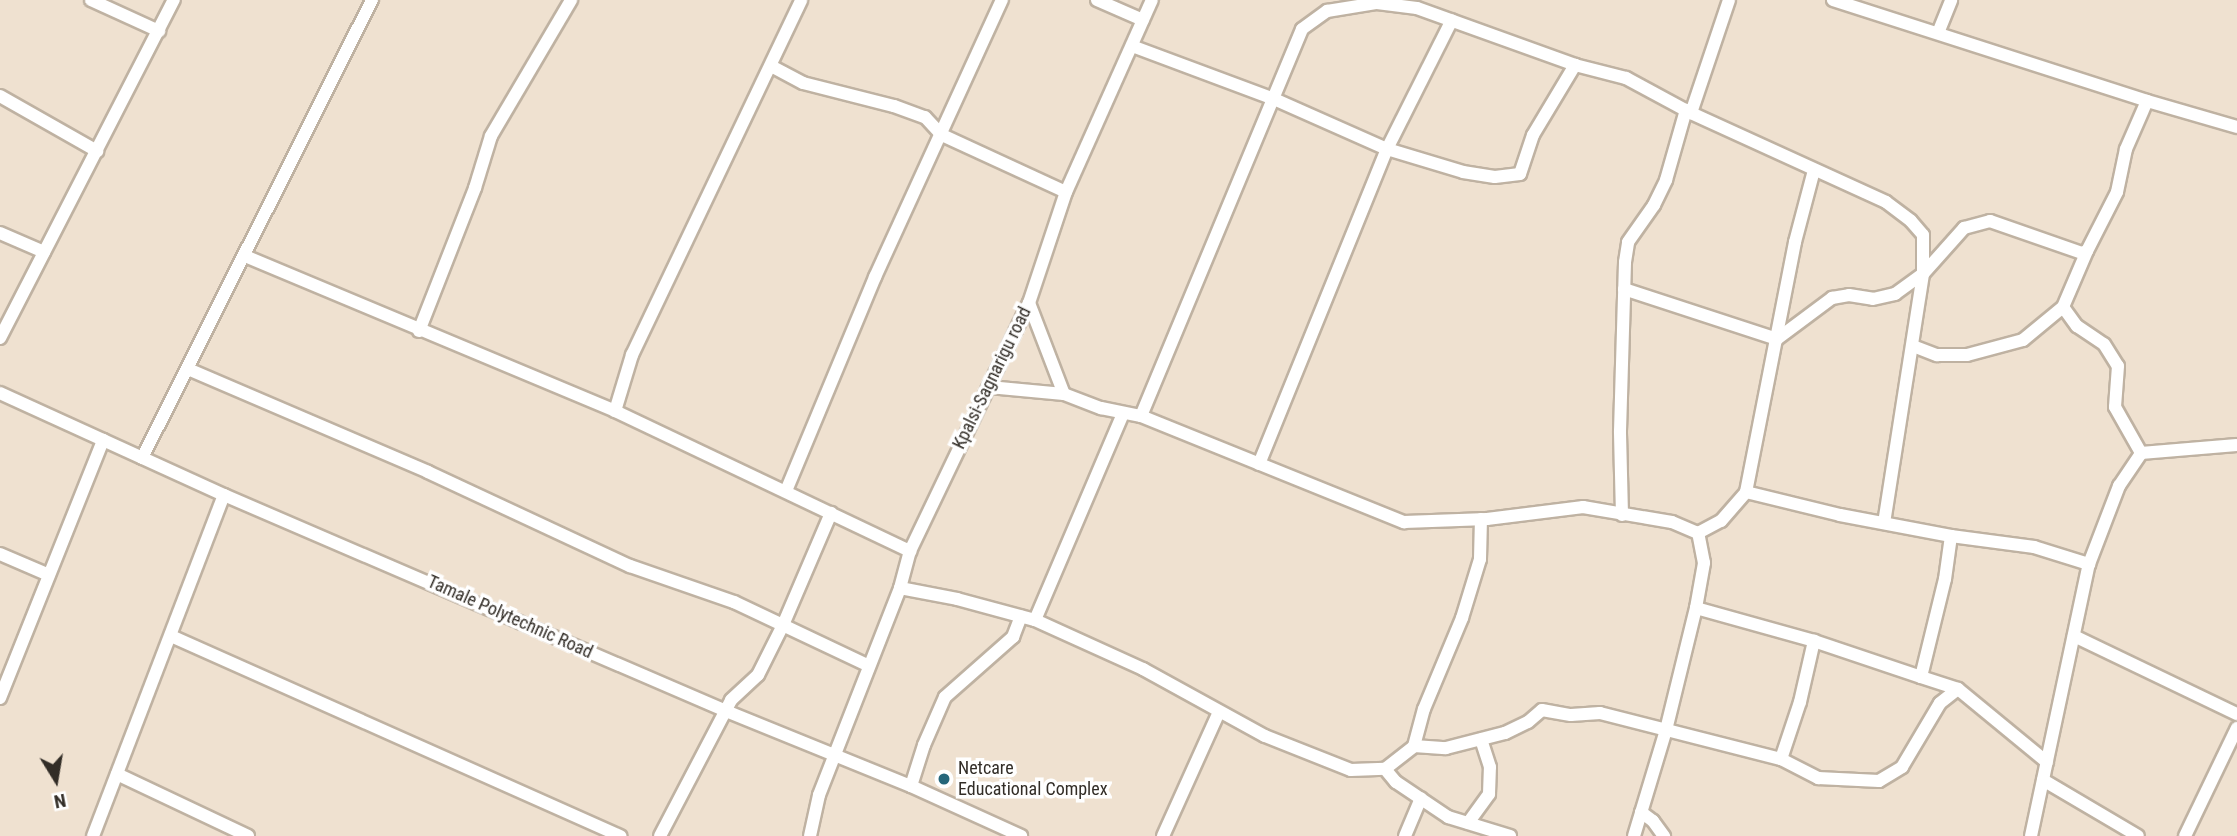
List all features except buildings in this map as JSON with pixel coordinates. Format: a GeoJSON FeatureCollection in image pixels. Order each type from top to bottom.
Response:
{"type":"FeatureCollection","features":[{"type":"Feature","properties":{"kind":"street"},"geometry":{"type":"LineString","coordinates":[[91,0],[159,31]]}},
{"type":"Feature","properties":{"kind":"street"},"geometry":{"type":"LineString","coordinates":[[0,338],[174,0]]}},
{"type":"Feature","properties":{"kind":"street"},"geometry":{"type":"LineString","coordinates":[[142,458],[372,0]]}},
{"type":"Feature","properties":{"kind":"street"},"geometry":{"type":"LineString","coordinates":[[419,331],[475,188],[491,136],[571,0]]}},
{"type":"Feature","properties":{"kind":"street"},"geometry":{"type":"LineString","coordinates":[[615,411],[632,355],[801,0]]}},
{"type":"Feature","properties":{"kind":"street"},"geometry":{"type":"LineString","coordinates":[[786,491],[875,276],[1002,0]]}},
{"type":"Feature","properties":{"kind":"street"},"geometry":{"type":"LineString","coordinates":[[1097,0],[1143,20]]}},
{"type":"Feature","properties":{"kind":"street","name":"Kpalsi-Sagnarigu road"},"geometry":{"type":"LineString","coordinates":[[810,836],[818,795],[835,756],[867,665],[900,588],[910,551],[1029,303],[1066,192],[1152,0]]}},
{"type":"Feature","properties":{"kind":"street"},"geometry":{"type":"LineString","coordinates":[[1622,515],[1620,431],[1628,242],[1654,205],[1666,180],[1729,0]]}},
{"type":"Feature","properties":{"kind":"street"},"geometry":{"type":"LineString","coordinates":[[1833,0],[2147,101],[2237,127]]}},
{"type":"Feature","properties":{"kind":"street"},"geometry":{"type":"LineString","coordinates":[[1938,33],[1951,0]]}},
{"type":"Feature","properties":{"kind":"street"},"geometry":{"type":"LineString","coordinates":[[1141,415],[1302,29],[1327,11],[1377,3],[1417,8],[1575,65],[1626,78],[1688,111],[1886,202],[1912,221],[1923,235],[1923,274],[1884,523]]}},
{"type":"Feature","properties":{"kind":"street"},"geometry":{"type":"LineString","coordinates":[[1259,464],[1387,149],[1452,20]]}},
{"type":"Feature","properties":{"kind":"street"},"geometry":{"type":"LineString","coordinates":[[1132,46],[1274,99],[1387,149],[1463,172],[1495,177],[1520,174],[1533,135],[1575,65]]}},
{"type":"Feature","properties":{"kind":"street"},"geometry":{"type":"LineString","coordinates":[[771,66],[803,83],[894,106],[925,117],[942,135],[1066,192]]}},
{"type":"Feature","properties":{"kind":"street"},"geometry":{"type":"LineString","coordinates":[[0,96],[97,151]]}},
{"type":"Feature","properties":{"kind":"street"},"geometry":{"type":"LineString","coordinates":[[1913,346],[1937,355],[1967,355],[1996,349],[2023,340],[2063,307],[2087,251],[2118,192],[2126,149],[2147,101]]}},
{"type":"Feature","properties":{"kind":"street"},"geometry":{"type":"LineString","coordinates":[[1698,533],[1721,521],[1746,492],[1795,242],[1814,170]]}},
{"type":"Feature","properties":{"kind":"street"},"geometry":{"type":"LineString","coordinates":[[1777,339],[1832,298],[1849,295],[1885,298],[1923,274],[1964,228],[1990,222],[2082,253],[2087,251]]}},
{"type":"Feature","properties":{"kind":"street"},"geometry":{"type":"LineString","coordinates":[[0,233],[44,252]]}},
{"type":"Feature","properties":{"kind":"street"},"geometry":{"type":"LineString","coordinates":[[245,256],[615,411],[910,551]]}},
{"type":"Feature","properties":{"kind":"street"},"geometry":{"type":"LineString","coordinates":[[1624,289],[1777,339]]}},
{"type":"Feature","properties":{"kind":"street"},"geometry":{"type":"LineString","coordinates":[[1029,303],[1065,394]]}},
{"type":"Feature","properties":{"kind":"street"},"geometry":{"type":"LineString","coordinates":[[2063,307],[2077,326],[2104,344],[2118,366],[2115,407],[2141,453]]}},
{"type":"Feature","properties":{"kind":"street"},"geometry":{"type":"LineString","coordinates":[[188,369],[428,472],[630,566],[734,602],[867,665]]}},
{"type":"Feature","properties":{"kind":"street"},"geometry":{"type":"LineString","coordinates":[[989,387],[1065,394],[1123,414],[1141,415],[1404,522],[1481,519],[1583,507],[1672,522],[1698,533]]}},
{"type":"Feature","properties":{"kind":"street","name":"Tamale Polytechnic Road"},"geometry":{"type":"LineString","coordinates":[[0,393],[224,495],[726,711],[911,786],[1021,836]]}},
{"type":"Feature","properties":{"kind":"street"},"geometry":{"type":"LineString","coordinates":[[1035,620],[1123,414]]}},
{"type":"Feature","properties":{"kind":"street"},"geometry":{"type":"LineString","coordinates":[[0,698],[103,440]]}},
{"type":"Feature","properties":{"kind":"street"},"geometry":{"type":"LineString","coordinates":[[2141,453],[2237,445]]}},
{"type":"Feature","properties":{"kind":"street"},"geometry":{"type":"LineString","coordinates":[[2031,836],[2090,564],[2119,486],[2141,453]]}},
{"type":"Feature","properties":{"kind":"street"},"geometry":{"type":"LineString","coordinates":[[1746,492],[1951,536],[2034,547],[2090,564]]}},
{"type":"Feature","properties":{"kind":"street"},"geometry":{"type":"LineString","coordinates":[[93,836],[224,495]]}},
{"type":"Feature","properties":{"kind":"street"},"geometry":{"type":"LineString","coordinates":[[660,836],[735,696],[758,675],[783,625],[831,513]]}},
{"type":"Feature","properties":{"kind":"street"},"geometry":{"type":"LineString","coordinates":[[900,588],[1035,620],[1143,669],[1265,736],[1351,769],[1385,769],[1414,746],[1427,699],[1462,618],[1480,559],[1481,519]]}},
{"type":"Feature","properties":{"kind":"street"},"geometry":{"type":"LineString","coordinates":[[1634,836],[1666,730],[1696,608],[1704,563],[1698,533]]}},
{"type":"Feature","properties":{"kind":"street"},"geometry":{"type":"LineString","coordinates":[[1921,677],[1945,579],[1951,536]]}},
{"type":"Feature","properties":{"kind":"street"},"geometry":{"type":"LineString","coordinates":[[0,554],[49,575]]}},
{"type":"Feature","properties":{"kind":"street"},"geometry":{"type":"LineString","coordinates":[[1696,608],[1814,640],[1958,689],[2047,762]]}},
{"type":"Feature","properties":{"kind":"street"},"geometry":{"type":"LineString","coordinates":[[911,786],[924,745],[945,697],[1013,637],[1021,616]]}},
{"type":"Feature","properties":{"kind":"street"},"geometry":{"type":"LineString","coordinates":[[2074,635],[2237,714]]}},
{"type":"Feature","properties":{"kind":"street"},"geometry":{"type":"LineString","coordinates":[[171,636],[620,836]]}},
{"type":"Feature","properties":{"kind":"street"},"geometry":{"type":"LineString","coordinates":[[1782,759],[1800,702],[1814,640]]}},
{"type":"Feature","properties":{"kind":"street"},"geometry":{"type":"LineString","coordinates":[[1414,746],[1446,748],[1505,733],[1528,722],[1542,710],[1571,715],[1600,713],[1782,759],[1818,778],[1879,781],[1902,767],[1940,703],[1958,689]]}},
{"type":"Feature","properties":{"kind":"street"},"geometry":{"type":"LineString","coordinates":[[1163,836],[1219,712]]}},
{"type":"Feature","properties":{"kind":"street"},"geometry":{"type":"LineString","coordinates":[[2185,836],[2237,729]]}},
{"type":"Feature","properties":{"kind":"street"},"geometry":{"type":"LineString","coordinates":[[1468,823],[1489,794],[1490,768],[1480,739]]}},
{"type":"Feature","properties":{"kind":"street"},"geometry":{"type":"LineString","coordinates":[[1385,769],[1396,782],[1448,817],[1510,836]]}},
{"type":"Feature","properties":{"kind":"street"},"geometry":{"type":"LineString","coordinates":[[117,774],[248,836]]}},
{"type":"Feature","properties":{"kind":"street"},"geometry":{"type":"LineString","coordinates":[[2043,780],[2138,836]]}},
{"type":"Feature","properties":{"kind":"street"},"geometry":{"type":"LineString","coordinates":[[1405,836],[1421,798]]}},
{"type":"Feature","properties":{"kind":"street"},"geometry":{"type":"LineString","coordinates":[[1641,812],[1653,821],[1664,836]]}},
{"type":"Feature","properties":{"kind":"place","name":"Netcare Educational Complex"},"geometry":{"type":"Point","coordinates":[944,779]}}]}
